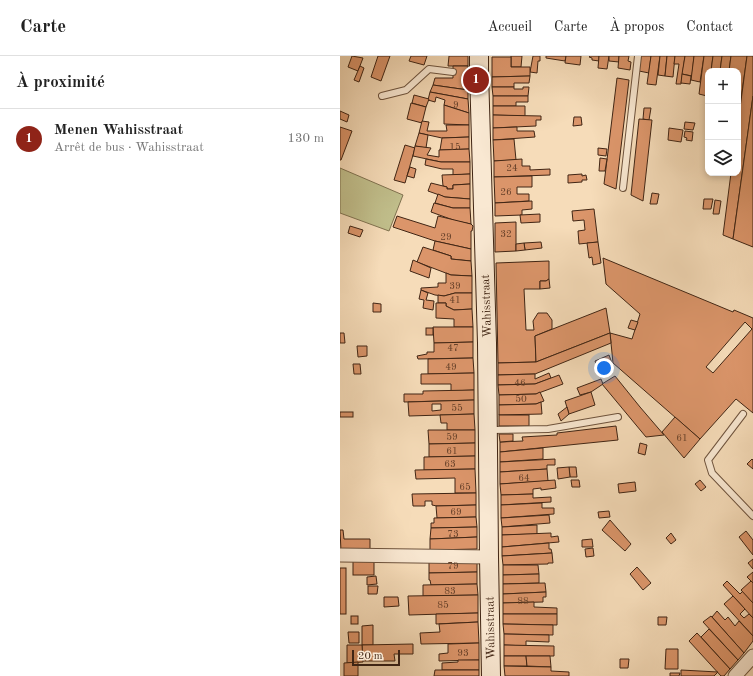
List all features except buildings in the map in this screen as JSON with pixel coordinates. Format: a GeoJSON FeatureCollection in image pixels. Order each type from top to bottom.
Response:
{"type":"FeatureCollection","features":[{"type":"Feature","properties":{"kind":"street","name":"Wahisstraat"},"geometry":{"type":"LineString","coordinates":[[477,67],[487,343],[491,676]]}},
{"type":"Feature","properties":{"kind":"street"},"geometry":{"type":"LineString","coordinates":[[340,555],[489,556]]}},
{"type":"Feature","properties":{"kind":"street"},"geometry":{"type":"LineString","coordinates":[[736,676],[753,656]]}},
{"type":"Feature","properties":{"kind":"lane"},"geometry":{"type":"LineString","coordinates":[[624,188],[638,56]]}},
{"type":"Feature","properties":{"kind":"lane"},"geometry":{"type":"LineString","coordinates":[[382,96],[406,90],[429,69],[453,72]]}},
{"type":"Feature","properties":{"kind":"lane"},"geometry":{"type":"LineString","coordinates":[[743,414],[708,460],[712,473],[753,516]]}},
{"type":"Feature","properties":{"kind":"lane"},"geometry":{"type":"LineString","coordinates":[[488,430],[548,429],[618,417]]}},
{"type":"Feature","properties":{"kind":"shaded area"},"geometry":{"type":"Polygon","coordinates":[[[340,168],[403,195],[389,231],[340,213],[340,168]]]}},
{"type":"Feature","properties":{"kind":"place","name":"Menen Wahisstraat"},"geometry":{"type":"Point","coordinates":[476,80]}}]}
